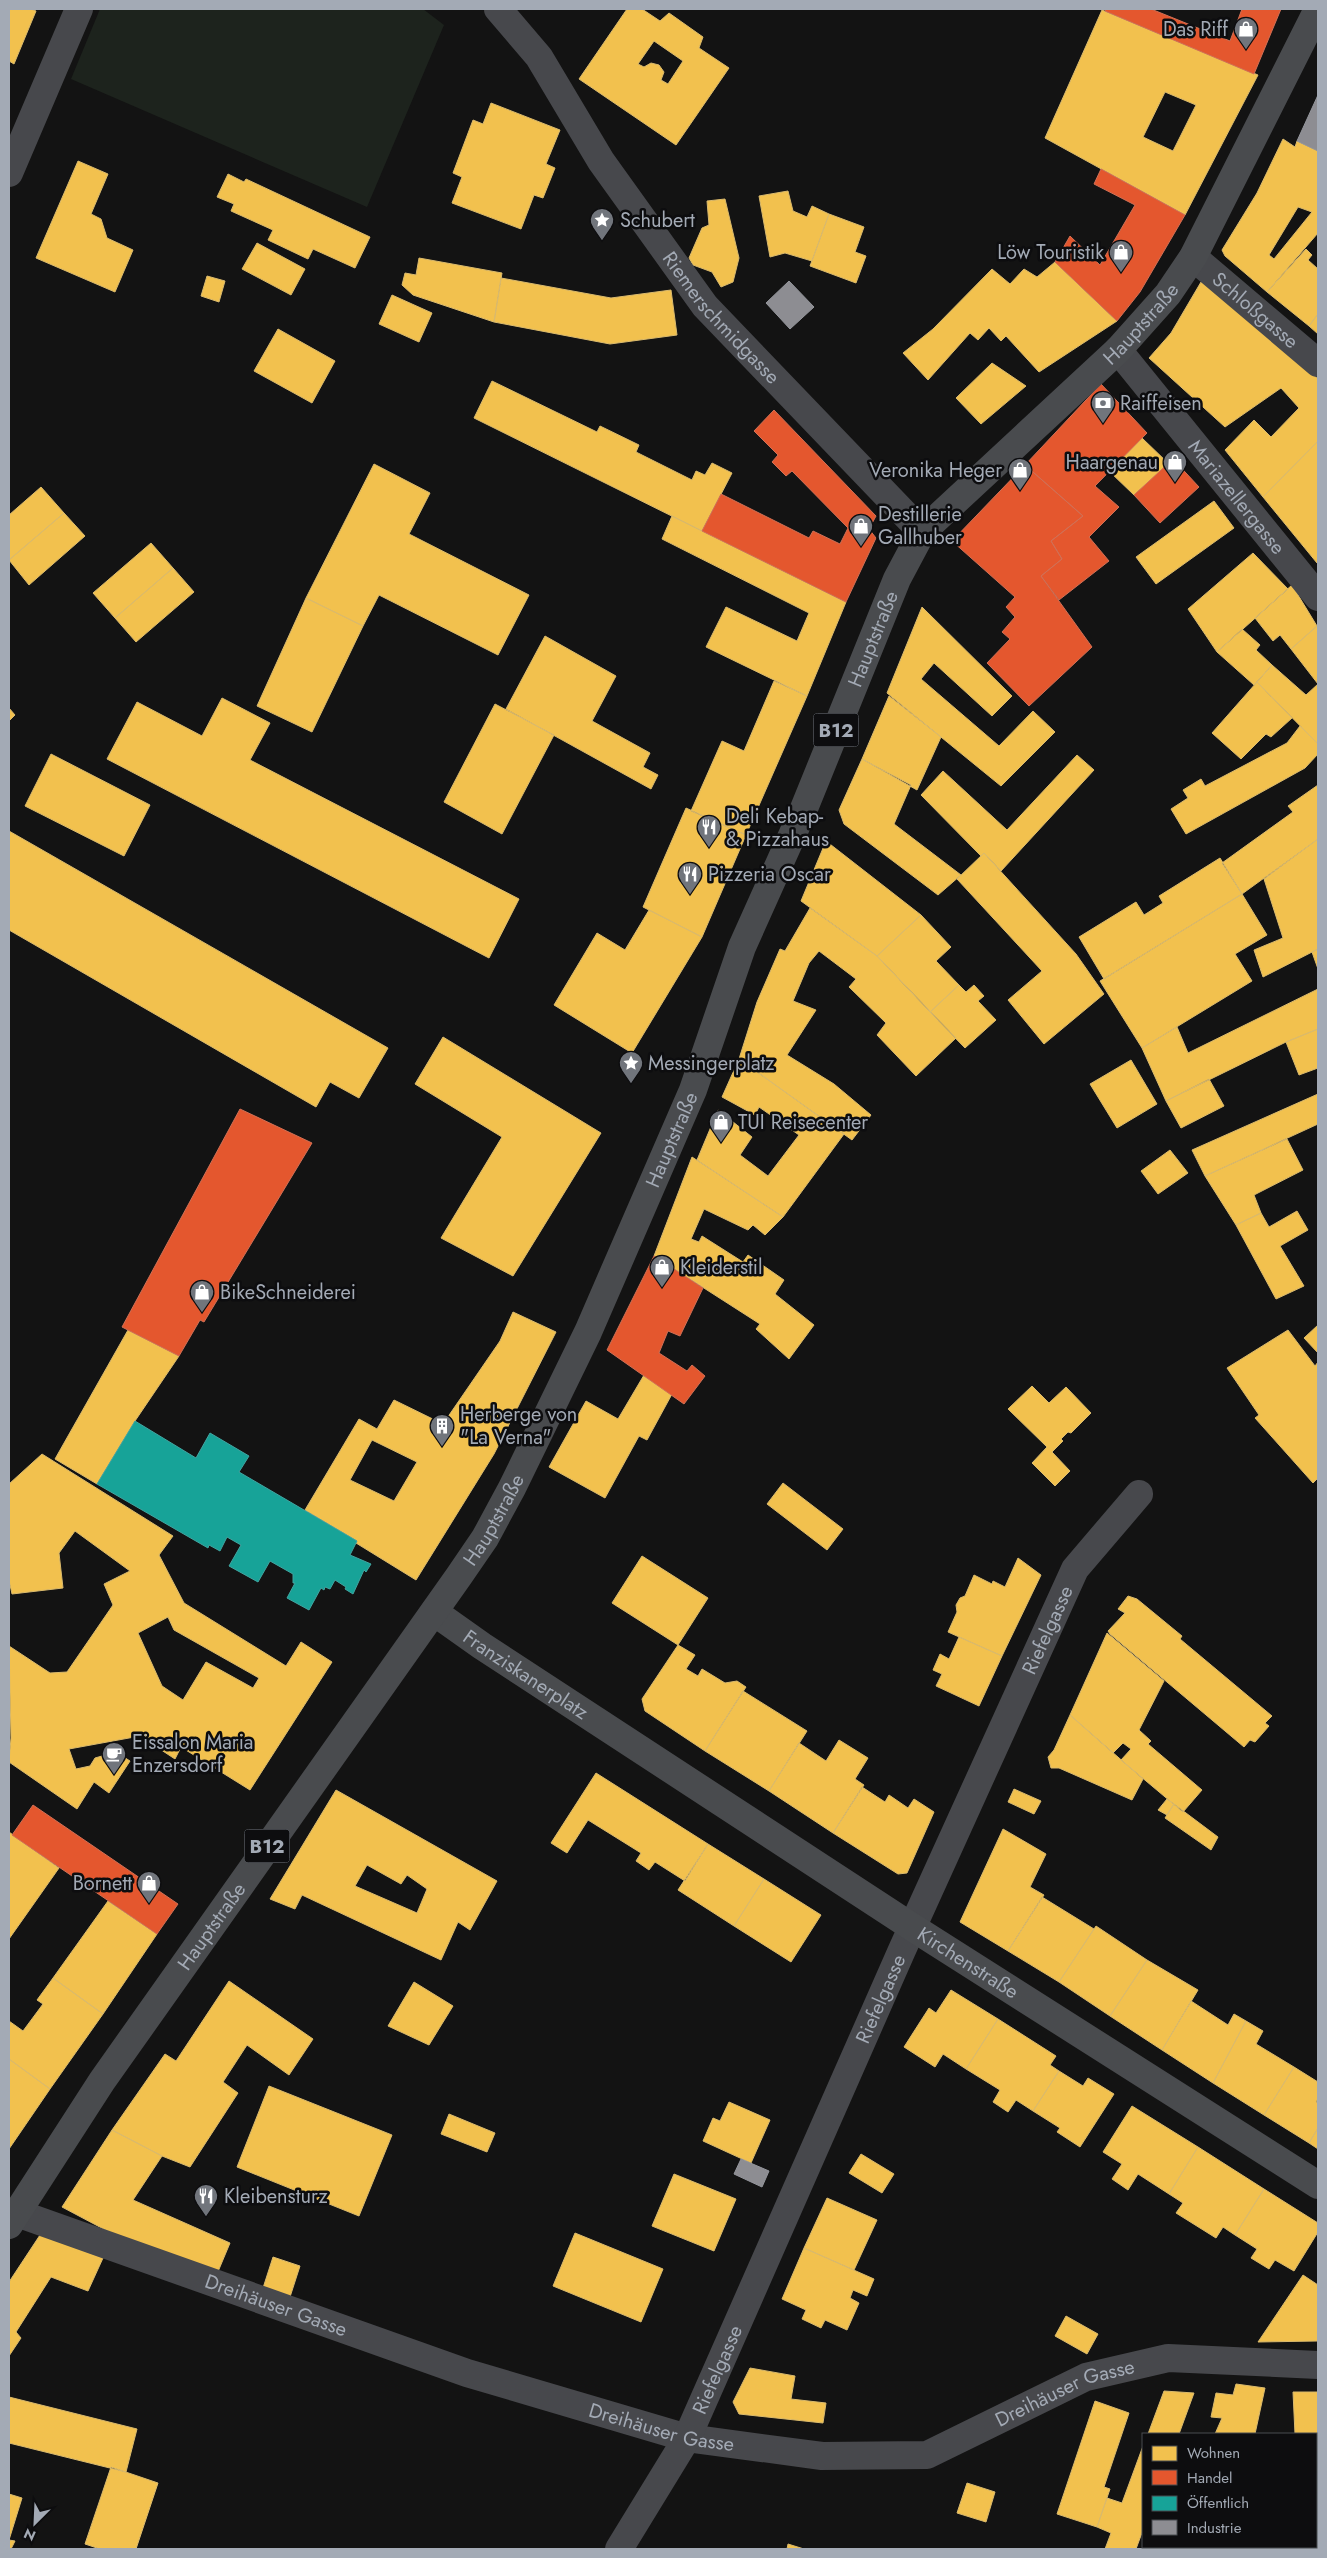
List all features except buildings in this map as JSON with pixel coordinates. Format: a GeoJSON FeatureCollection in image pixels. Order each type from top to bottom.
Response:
{"type":"FeatureCollection","features":[{"type":"Feature","properties":{"kind":"main road","name":"Hauptstraße"},"geometry":{"type":"LineString","coordinates":[[13,2219],[102,2081],[434,1612],[490,1529],[538,1439],[588,1332],[693,1090],[742,947],[803,811],[898,580],[922,532],[1118,350],[1168,294],[1193,257],[1318,9]]}},
{"type":"Feature","properties":{"kind":"main road","name":"Franziskanerplatz"},"geometry":{"type":"LineString","coordinates":[[434,1612],[620,1736]]}},
{"type":"Feature","properties":{"kind":"main road","name":"Kirchenstraße"},"geometry":{"type":"LineString","coordinates":[[620,1736],[912,1927],[1318,2185]]}},
{"type":"Feature","properties":{"kind":"street"},"geometry":{"type":"LineString","coordinates":[[9,173],[79,9]]}},
{"type":"Feature","properties":{"kind":"street","name":"Riemerschmidgasse"},"geometry":{"type":"LineString","coordinates":[[498,9],[539,57],[601,161],[705,306],[922,532]]}},
{"type":"Feature","properties":{"kind":"street","name":"Schloßgasse"},"geometry":{"type":"LineString","coordinates":[[1193,257],[1318,363]]}},
{"type":"Feature","properties":{"kind":"street","name":"Mariazellergasse"},"geometry":{"type":"LineString","coordinates":[[1118,350],[1318,595]]}},
{"type":"Feature","properties":{"kind":"street","name":"Riefelgasse"},"geometry":{"type":"LineString","coordinates":[[619,2549],[687,2438],[912,1927],[1074,1569],[1139,1494]]}},
{"type":"Feature","properties":{"kind":"street","name":"Dreihäuser Gasse"},"geometry":{"type":"LineString","coordinates":[[13,2219],[467,2373],[687,2438],[822,2456],[927,2455],[1086,2378],[1168,2358],[1318,2365]]}},
{"type":"Feature","properties":{"kind":"shaded area"},"geometry":{"type":"Polygon","coordinates":[[[100,9],[423,9],[444,25],[367,207],[71,79],[100,9]]]}},
{"type":"Feature","properties":{"kind":"place","name":"Das Riff"},"geometry":{"type":"Point","coordinates":[1246,50]}},
{"type":"Feature","properties":{"kind":"place","name":"Schubert"},"geometry":{"type":"Point","coordinates":[602,241]}},
{"type":"Feature","properties":{"kind":"place","name":"Löw Touristik"},"geometry":{"type":"Point","coordinates":[1121,273]}},
{"type":"Feature","properties":{"kind":"place","name":"Raiffeisen"},"geometry":{"type":"Point","coordinates":[1103,424]}},
{"type":"Feature","properties":{"kind":"place","name":"Haargenau"},"geometry":{"type":"Point","coordinates":[1175,483]}},
{"type":"Feature","properties":{"kind":"place","name":"Veronika Heger"},"geometry":{"type":"Point","coordinates":[1020,491]}},
{"type":"Feature","properties":{"kind":"place","name":"Destillerie Gallhuber"},"geometry":{"type":"Point","coordinates":[861,547]}},
{"type":"Feature","properties":{"kind":"place","name":"Deli Kebap- & Pizzahaus"},"geometry":{"type":"Point","coordinates":[709,848]}},
{"type":"Feature","properties":{"kind":"place","name":"Pizzeria Oscar"},"geometry":{"type":"Point","coordinates":[690,895]}},
{"type":"Feature","properties":{"kind":"place","name":"Messingerplatz"},"geometry":{"type":"Point","coordinates":[631,1084]}},
{"type":"Feature","properties":{"kind":"place","name":"TUI Reisecenter"},"geometry":{"type":"Point","coordinates":[721,1143]}},
{"type":"Feature","properties":{"kind":"place","name":"Kleiderstil"},"geometry":{"type":"Point","coordinates":[662,1288]}},
{"type":"Feature","properties":{"kind":"place","name":"BikeSchneiderei"},"geometry":{"type":"Point","coordinates":[202,1313]}},
{"type":"Feature","properties":{"kind":"place","name":"Herberge von \"La Verna\""},"geometry":{"type":"Point","coordinates":[442,1447]}},
{"type":"Feature","properties":{"kind":"place","name":"Eissalon Maria Enzersdorf"},"geometry":{"type":"Point","coordinates":[114,1775]}},
{"type":"Feature","properties":{"kind":"place","name":"Bornett"},"geometry":{"type":"Point","coordinates":[149,1904]}},
{"type":"Feature","properties":{"kind":"place","name":"Kleibensturz"},"geometry":{"type":"Point","coordinates":[206,2217]}}]}
